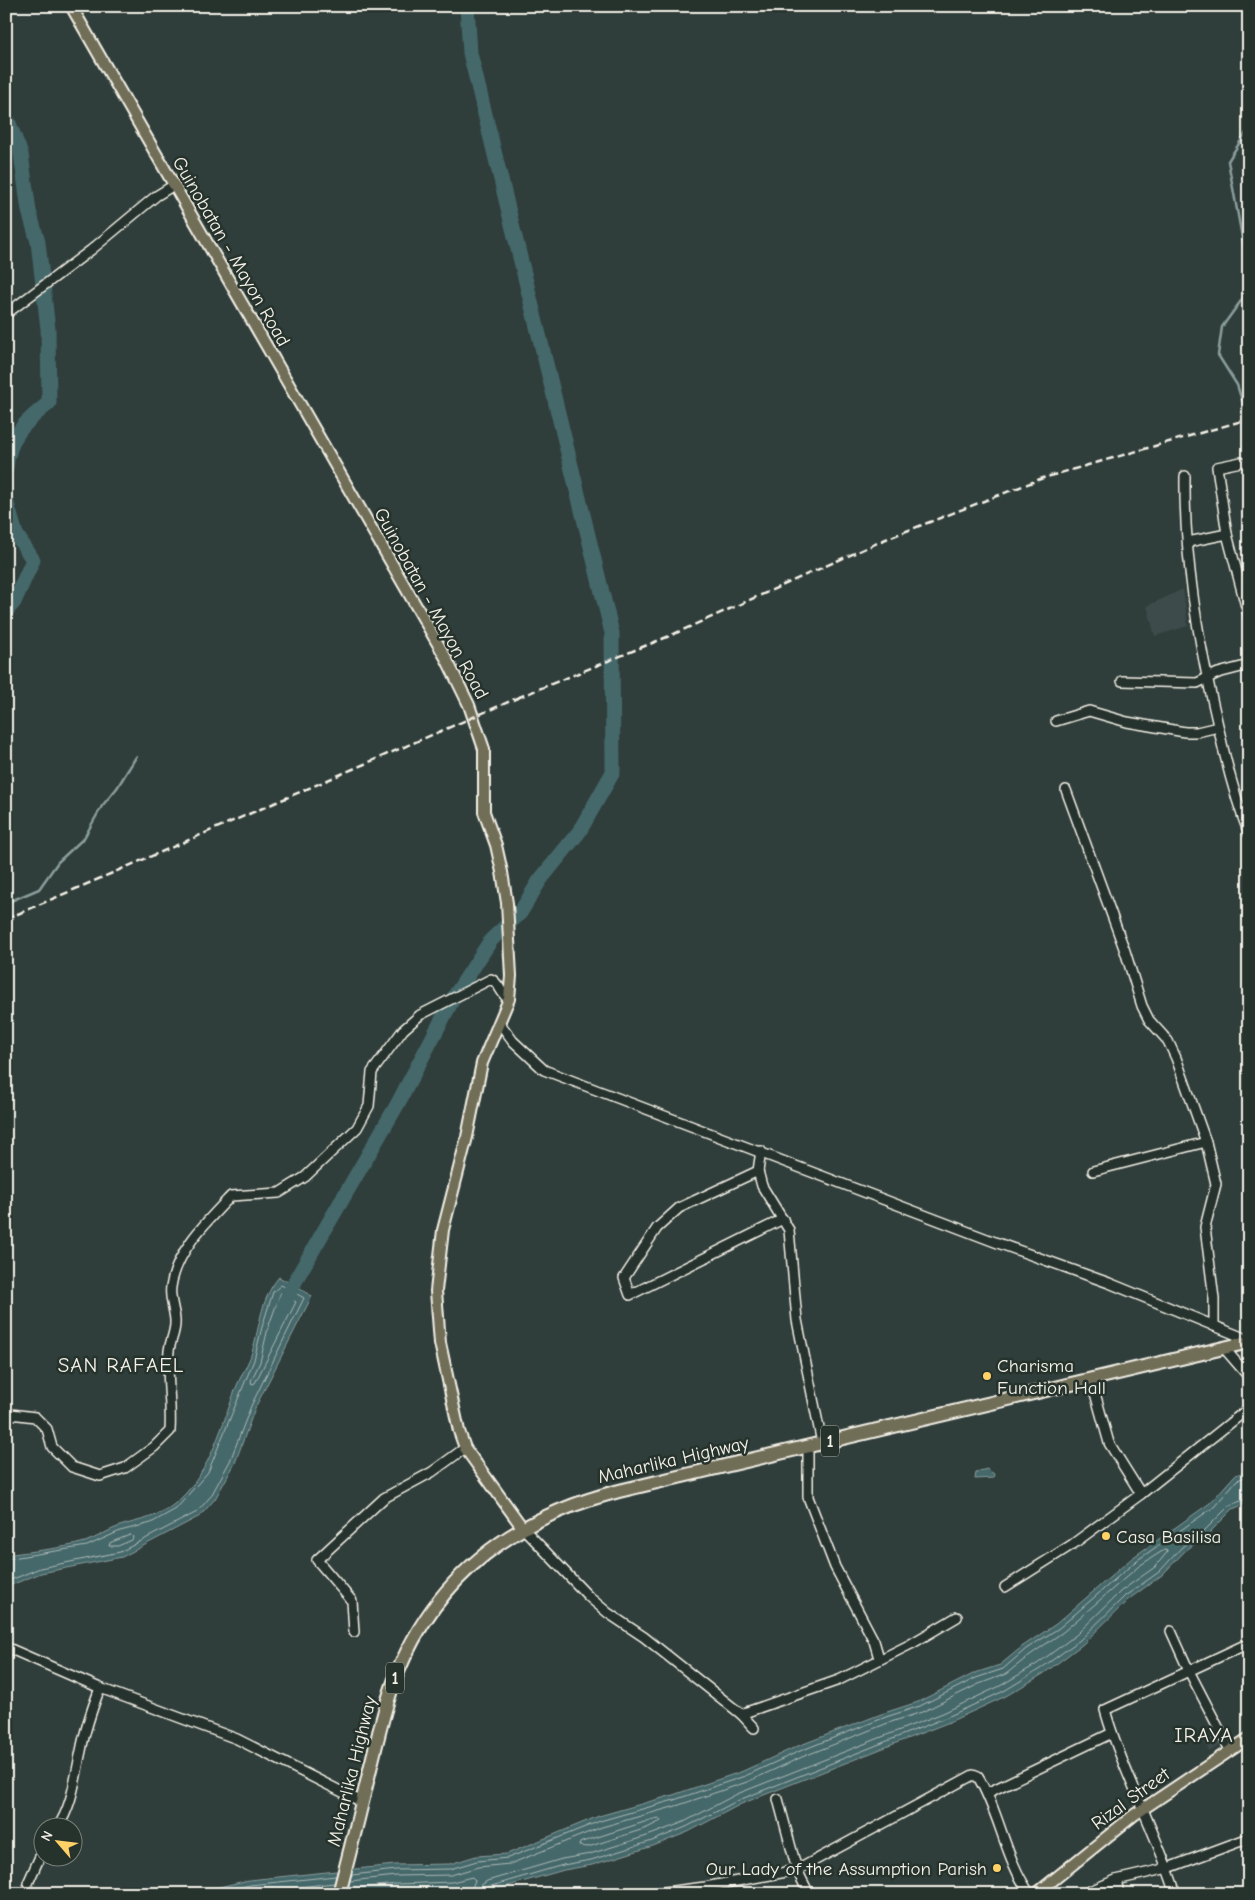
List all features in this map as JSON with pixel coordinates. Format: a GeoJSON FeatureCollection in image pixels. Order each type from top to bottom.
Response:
{"type":"FeatureCollection","features":[{"type":"Feature","properties":{"kind":"highway","name":"Maharlika Highway"},"geometry":{"type":"LineString","coordinates":[[339,1894],[388,1699],[401,1664],[415,1637],[440,1600],[464,1573],[491,1549],[522,1528],[564,1508],[597,1496],[1249,1341]]}},
{"type":"Feature","properties":{"kind":"main road","name":"Guinobatan - Mayon Road"},"geometry":{"type":"LineString","coordinates":[[70,6],[446,658],[469,705],[484,749],[484,812],[496,845],[507,903],[511,976],[509,999],[482,1062],[467,1137],[443,1230],[436,1291],[440,1343],[459,1431],[465,1448],[522,1528]]}},
{"type":"Feature","properties":{"kind":"main road","name":"Rizal Street"},"geometry":{"type":"LineString","coordinates":[[1036,1894],[1085,1853],[1144,1808],[1248,1739]]}},
{"type":"Feature","properties":{"kind":"street"},"geometry":{"type":"LineString","coordinates":[[6,314],[110,235],[156,196],[174,185]]}},
{"type":"Feature","properties":{"kind":"street"},"geometry":{"type":"LineString","coordinates":[[1241,462],[1216,467],[1226,534],[1249,618]]}},
{"type":"Feature","properties":{"kind":"street"},"geometry":{"type":"LineString","coordinates":[[1184,476],[1184,510],[1194,615],[1218,727],[1244,806],[1249,834]]}},
{"type":"Feature","properties":{"kind":"street"},"geometry":{"type":"LineString","coordinates":[[1188,542],[1226,534]]}},
{"type":"Feature","properties":{"kind":"street"},"geometry":{"type":"LineString","coordinates":[[1122,681],[1197,683],[1218,673],[1249,665]]}},
{"type":"Feature","properties":{"kind":"street"},"geometry":{"type":"LineString","coordinates":[[1056,721],[1090,711],[1127,722],[1185,732],[1198,732],[1218,727]]}},
{"type":"Feature","properties":{"kind":"street"},"geometry":{"type":"LineString","coordinates":[[1066,790],[1125,951],[1142,1006],[1149,1020],[1168,1041],[1176,1058],[1206,1142],[1216,1184],[1205,1228],[1214,1299],[1214,1326]]}},
{"type":"Feature","properties":{"kind":"street"},"geometry":{"type":"LineString","coordinates":[[6,1416],[12,1414],[35,1418],[48,1429],[52,1447],[72,1467],[100,1476],[125,1468],[154,1447],[170,1431],[172,1409],[168,1382],[169,1350],[176,1323],[170,1288],[182,1256],[205,1223],[231,1196],[279,1193],[305,1178],[358,1128],[369,1106],[372,1072],[403,1030],[420,1014],[491,979],[497,984],[504,996],[509,999]]}},
{"type":"Feature","properties":{"kind":"street"},"geometry":{"type":"LineString","coordinates":[[499,1022],[514,1042],[544,1070],[761,1151],[995,1242],[1109,1283],[1249,1341]]}},
{"type":"Feature","properties":{"kind":"street"},"geometry":{"type":"LineString","coordinates":[[1094,1171],[1206,1142]]}},
{"type":"Feature","properties":{"kind":"street"},"geometry":{"type":"LineString","coordinates":[[761,1151],[758,1171],[762,1186],[789,1230],[798,1320],[822,1443]]}},
{"type":"Feature","properties":{"kind":"street"},"geometry":{"type":"LineString","coordinates":[[758,1171],[679,1208],[657,1228],[624,1278],[630,1295],[783,1219]]}},
{"type":"Feature","properties":{"kind":"street"},"geometry":{"type":"LineString","coordinates":[[1224,1348],[1249,1378]]}},
{"type":"Feature","properties":{"kind":"street"},"geometry":{"type":"LineString","coordinates":[[1091,1379],[1109,1442],[1141,1494]]}},
{"type":"Feature","properties":{"kind":"street"},"geometry":{"type":"LineString","coordinates":[[1005,1587],[1073,1544],[1141,1494],[1249,1408]]}},
{"type":"Feature","properties":{"kind":"street"},"geometry":{"type":"LineString","coordinates":[[808,1446],[808,1497],[835,1567],[874,1641],[879,1658]]}},
{"type":"Feature","properties":{"kind":"street"},"geometry":{"type":"LineString","coordinates":[[354,1632],[352,1601],[317,1560],[384,1498],[432,1472],[465,1448]]}},
{"type":"Feature","properties":{"kind":"street"},"geometry":{"type":"LineString","coordinates":[[522,1528],[608,1613],[644,1637],[740,1714],[754,1728]]}},
{"type":"Feature","properties":{"kind":"street"},"geometry":{"type":"LineString","coordinates":[[740,1714],[839,1680],[879,1658],[911,1644],[957,1617]]}},
{"type":"Feature","properties":{"kind":"street"},"geometry":{"type":"LineString","coordinates":[[1171,1631],[1189,1672],[1230,1750]]}},
{"type":"Feature","properties":{"kind":"street"},"geometry":{"type":"LineString","coordinates":[[1176,1894],[1168,1868],[1112,1733],[1105,1710],[1249,1643]]}},
{"type":"Feature","properties":{"kind":"street"},"geometry":{"type":"LineString","coordinates":[[6,1647],[100,1688],[237,1740],[362,1802]]}},
{"type":"Feature","properties":{"kind":"street"},"geometry":{"type":"LineString","coordinates":[[63,1818],[74,1789],[88,1717],[100,1688]]}},
{"type":"Feature","properties":{"kind":"street"},"geometry":{"type":"LineString","coordinates":[[987,1793],[1112,1733]]}},
{"type":"Feature","properties":{"kind":"street"},"geometry":{"type":"LineString","coordinates":[[649,1894],[707,1890],[797,1870],[967,1777],[978,1777],[987,1793],[1012,1858],[1030,1894]]}},
{"type":"Feature","properties":{"kind":"street"},"geometry":{"type":"LineString","coordinates":[[778,1799],[797,1870],[805,1892]]}},
{"type":"Feature","properties":{"kind":"street"},"geometry":{"type":"LineString","coordinates":[[1083,1894],[1116,1880],[1168,1868],[1249,1838]]}},
{"type":"Feature","properties":{"kind":"street"},"geometry":{"type":"LineString","coordinates":[[28,1883],[35,1868]]}},
{"type":"Feature","properties":{"kind":"street"},"geometry":{"type":"LineString","coordinates":[[1116,1880],[1120,1894]]}},
{"type":"Feature","properties":{"kind":"shaded area"},"geometry":{"type":"Polygon","coordinates":[[[1183,589],[1188,626],[1155,636],[1147,606],[1183,589]]]}},
{"type":"Feature","properties":{"kind":"shaded area"},"geometry":{"type":"Polygon","coordinates":[[[1218,1734],[1223,1743],[1210,1752],[1204,1743],[1218,1734]]]}},
{"type":"Feature","properties":{"kind":"water"},"geometry":{"type":"Polygon","coordinates":[[[279,1277],[312,1296],[255,1408],[235,1463],[215,1499],[200,1516],[122,1557],[41,1573],[6,1587],[6,1555],[85,1542],[116,1528],[160,1513],[185,1494],[195,1482],[211,1454],[250,1358],[267,1296],[279,1277]]]}},
{"type":"Feature","properties":{"kind":"water"},"geometry":{"type":"Polygon","coordinates":[[[987,1469],[994,1474],[993,1478],[975,1479],[976,1472],[987,1469]]]}},
{"type":"Feature","properties":{"kind":"water"},"geometry":{"type":"Polygon","coordinates":[[[1249,1471],[1249,1502],[1233,1509],[1208,1534],[1185,1551],[1162,1575],[1129,1599],[1083,1644],[1043,1674],[1006,1696],[947,1723],[741,1804],[688,1832],[653,1846],[592,1865],[564,1870],[480,1894],[189,1894],[249,1880],[395,1865],[450,1864],[476,1856],[507,1854],[599,1816],[673,1795],[743,1771],[798,1746],[918,1702],[975,1673],[1000,1665],[1023,1646],[1056,1624],[1132,1558],[1210,1503],[1235,1475],[1249,1471]]]}},
{"type":"Feature","properties":{"kind":"waterway"},"geometry":{"type":"LineString","coordinates":[[284,1304],[299,1274],[397,1105],[454,997],[491,940],[520,913],[540,880],[579,832],[613,772],[612,633],[470,53],[467,6]]}},
{"type":"Feature","properties":{"kind":"waterway"},"geometry":{"type":"LineString","coordinates":[[6,116],[21,154],[29,211],[38,242],[48,329],[49,403],[26,423],[15,438],[6,468]]}},
{"type":"Feature","properties":{"kind":"waterway"},"geometry":{"type":"LineString","coordinates":[[1249,128],[1228,161],[1246,259],[1243,298],[1222,327],[1218,355],[1237,385],[1249,422]]}},
{"type":"Feature","properties":{"kind":"waterway"},"geometry":{"type":"LineString","coordinates":[[6,500],[16,534],[33,560],[14,602],[6,611]]}},
{"type":"Feature","properties":{"kind":"waterway"},"geometry":{"type":"LineString","coordinates":[[6,903],[39,889],[58,862],[84,838],[102,806],[117,788],[136,757]]}},
{"type":"Feature","properties":{"kind":"railway"},"geometry":{"type":"LineString","coordinates":[[517,698],[667,637],[886,539],[1043,478],[1249,419]]}},
{"type":"Feature","properties":{"kind":"railway"},"geometry":{"type":"LineString","coordinates":[[6,919],[522,696]]}},
{"type":"Feature","properties":{"kind":"place","name":"Charisma Function Hall"},"geometry":{"type":"Point","coordinates":[987,1376]}},
{"type":"Feature","properties":{"kind":"place","name":"Casa Basilisa"},"geometry":{"type":"Point","coordinates":[1106,1536]}},
{"type":"Feature","properties":{"kind":"place","name":"Our Lady of the Assumption Parish"},"geometry":{"type":"Point","coordinates":[997,1868]}},
{"type":"Feature","properties":{"kind":"district","name":"SAN RAFAEL"},"geometry":{"type":"Point","coordinates":[121,1365]}},
{"type":"Feature","properties":{"kind":"district","name":"IRAYA"},"geometry":{"type":"Point","coordinates":[1204,1735]}}]}
